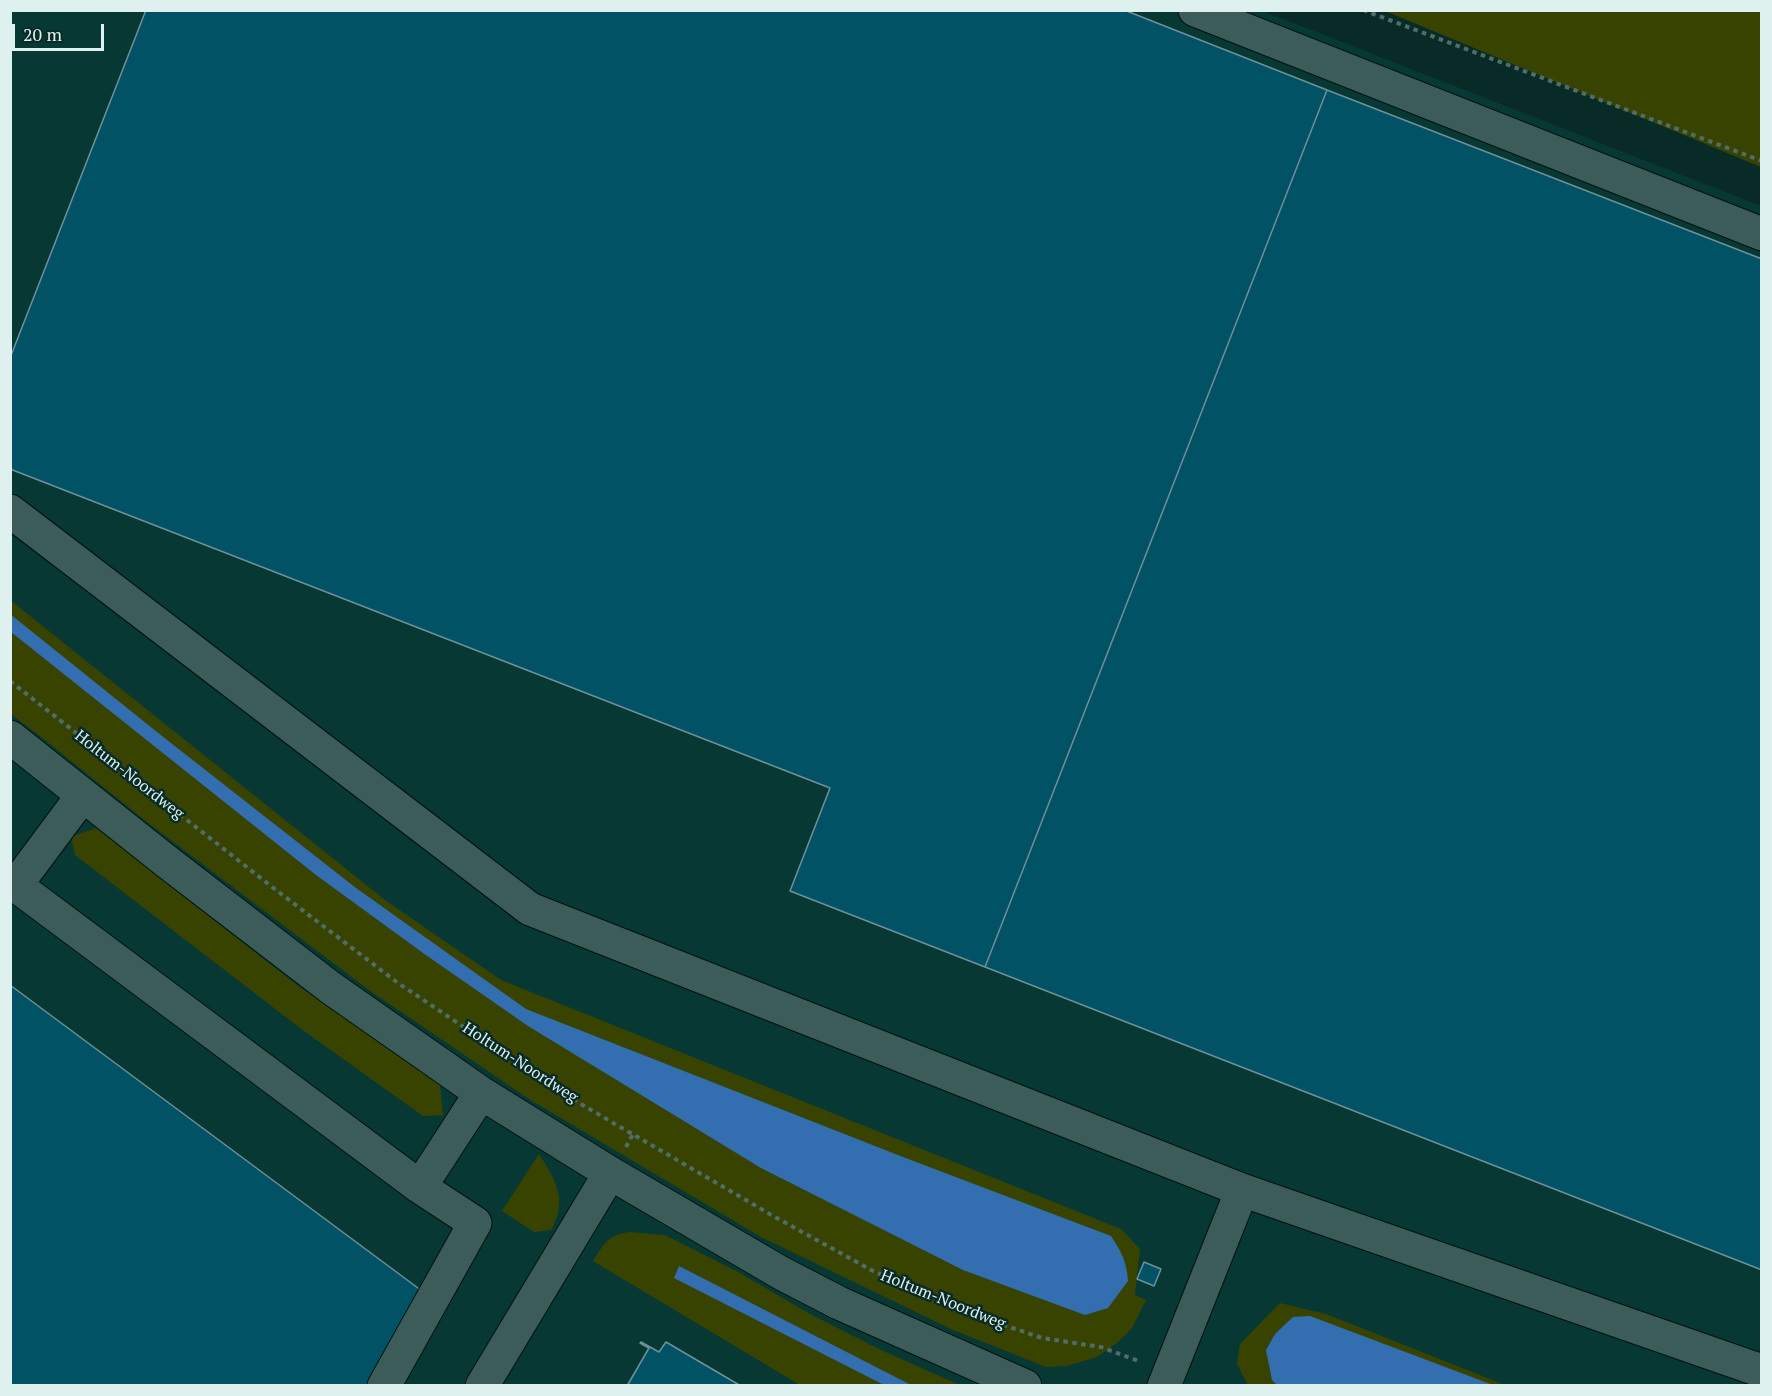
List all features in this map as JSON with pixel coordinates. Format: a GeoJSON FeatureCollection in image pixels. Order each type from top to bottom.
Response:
{"type":"FeatureCollection","features":[{"type":"Feature","properties":{"kind":"street"},"geometry":{"type":"LineString","coordinates":[[1195,10],[1761,234]]}},
{"type":"Feature","properties":{"kind":"street"},"geometry":{"type":"LineString","coordinates":[[10,511],[530,909],[1242,1190],[1761,1371]]}},
{"type":"Feature","properties":{"kind":"street"},"geometry":{"type":"LineString","coordinates":[[10,737],[331,988],[481,1093],[610,1173],[781,1273],[840,1303],[1025,1386]]}},
{"type":"Feature","properties":{"kind":"street"},"geometry":{"type":"LineString","coordinates":[[83,795],[13,883],[420,1187],[475,1223],[384,1386]]}},
{"type":"Feature","properties":{"kind":"street"},"geometry":{"type":"LineString","coordinates":[[420,1187],[481,1093]]}},
{"type":"Feature","properties":{"kind":"street"},"geometry":{"type":"LineString","coordinates":[[482,1386],[610,1173]]}},
{"type":"Feature","properties":{"kind":"street"},"geometry":{"type":"LineString","coordinates":[[1164,1386],[1242,1190]]}},
{"type":"Feature","properties":{"kind":"path"},"geometry":{"type":"LineString","coordinates":[[1362,10],[1761,161]]}},
{"type":"Feature","properties":{"kind":"path","name":"Holtum-Noordweg"},"geometry":{"type":"LineString","coordinates":[[10,681],[398,983],[567,1096],[873,1271],[995,1323],[1042,1338],[1087,1346]]}},
{"type":"Feature","properties":{"kind":"shaded area"},"geometry":{"type":"Polygon","coordinates":[[[10,11],[1263,11],[1761,206],[1761,1385],[11,1385],[10,11]]]}},
{"type":"Feature","properties":{"kind":"green space"},"geometry":{"type":"Polygon","coordinates":[[[1385,11],[1761,11],[1761,167],[1385,11]]]}},
{"type":"Feature","properties":{"kind":"green space"},"geometry":{"type":"Polygon","coordinates":[[[10,600],[385,900],[501,980],[1121,1229],[1140,1249],[1135,1295],[1146,1300],[1132,1328],[1118,1342],[1097,1357],[1067,1366],[1046,1367],[953,1330],[761,1237],[529,1099],[369,990],[147,822],[11,714],[10,600]]]}},
{"type":"Feature","properties":{"kind":"green space"},"geometry":{"type":"Polygon","coordinates":[[[96,828],[293,982],[440,1085],[443,1115],[423,1116],[304,1031],[75,855],[71,837],[96,828]]]}},
{"type":"Feature","properties":{"kind":"green space"},"geometry":{"type":"Polygon","coordinates":[[[539,1154],[555,1182],[559,1209],[551,1230],[534,1232],[502,1211],[539,1154]]]}},
{"type":"Feature","properties":{"kind":"green space"},"geometry":{"type":"Polygon","coordinates":[[[629,1232],[665,1235],[738,1272],[810,1314],[881,1350],[960,1385],[800,1385],[593,1261],[607,1241],[616,1235],[629,1232]]]}},
{"type":"Feature","properties":{"kind":"green space"},"geometry":{"type":"Polygon","coordinates":[[[1280,1303],[1326,1314],[1505,1385],[1248,1385],[1237,1364],[1240,1344],[1280,1303]]]}},
{"type":"Feature","properties":{"kind":"water"},"geometry":{"type":"Polygon","coordinates":[[[10,614],[356,888],[526,1009],[1111,1236],[1123,1257],[1128,1281],[1108,1308],[1085,1315],[963,1270],[761,1168],[528,1026],[316,875],[11,632],[10,614]]]}},
{"type":"Feature","properties":{"kind":"water"},"geometry":{"type":"Polygon","coordinates":[[[679,1266],[911,1385],[884,1385],[674,1278],[679,1266]]]}},
{"type":"Feature","properties":{"kind":"water"},"geometry":{"type":"Polygon","coordinates":[[[1310,1316],[1493,1385],[1277,1385],[1272,1380],[1266,1350],[1275,1334],[1293,1317],[1310,1316]]]}},
{"type":"Feature","properties":{"kind":"building"},"geometry":{"type":"Polygon","coordinates":[[[146,10],[1124,10],[1327,90],[985,967],[790,891],[830,788],[10,469],[10,358],[146,10]]]}},
{"type":"Feature","properties":{"kind":"building"},"geometry":{"type":"Polygon","coordinates":[[[1327,90],[1762,259],[1762,1270],[985,967],[1327,90]]]}},
{"type":"Feature","properties":{"kind":"building"},"geometry":{"type":"Polygon","coordinates":[[[10,985],[422,1291],[368,1386],[10,1386],[10,985]]]}},
{"type":"Feature","properties":{"kind":"building"},"geometry":{"type":"Polygon","coordinates":[[[1144,1262],[1161,1269],[1154,1286],[1137,1279],[1144,1262]]]}},
{"type":"Feature","properties":{"kind":"building"},"geometry":{"type":"Polygon","coordinates":[[[641,1342],[659,1352],[666,1342],[741,1386],[627,1386],[649,1348],[641,1342]]]}}]}
